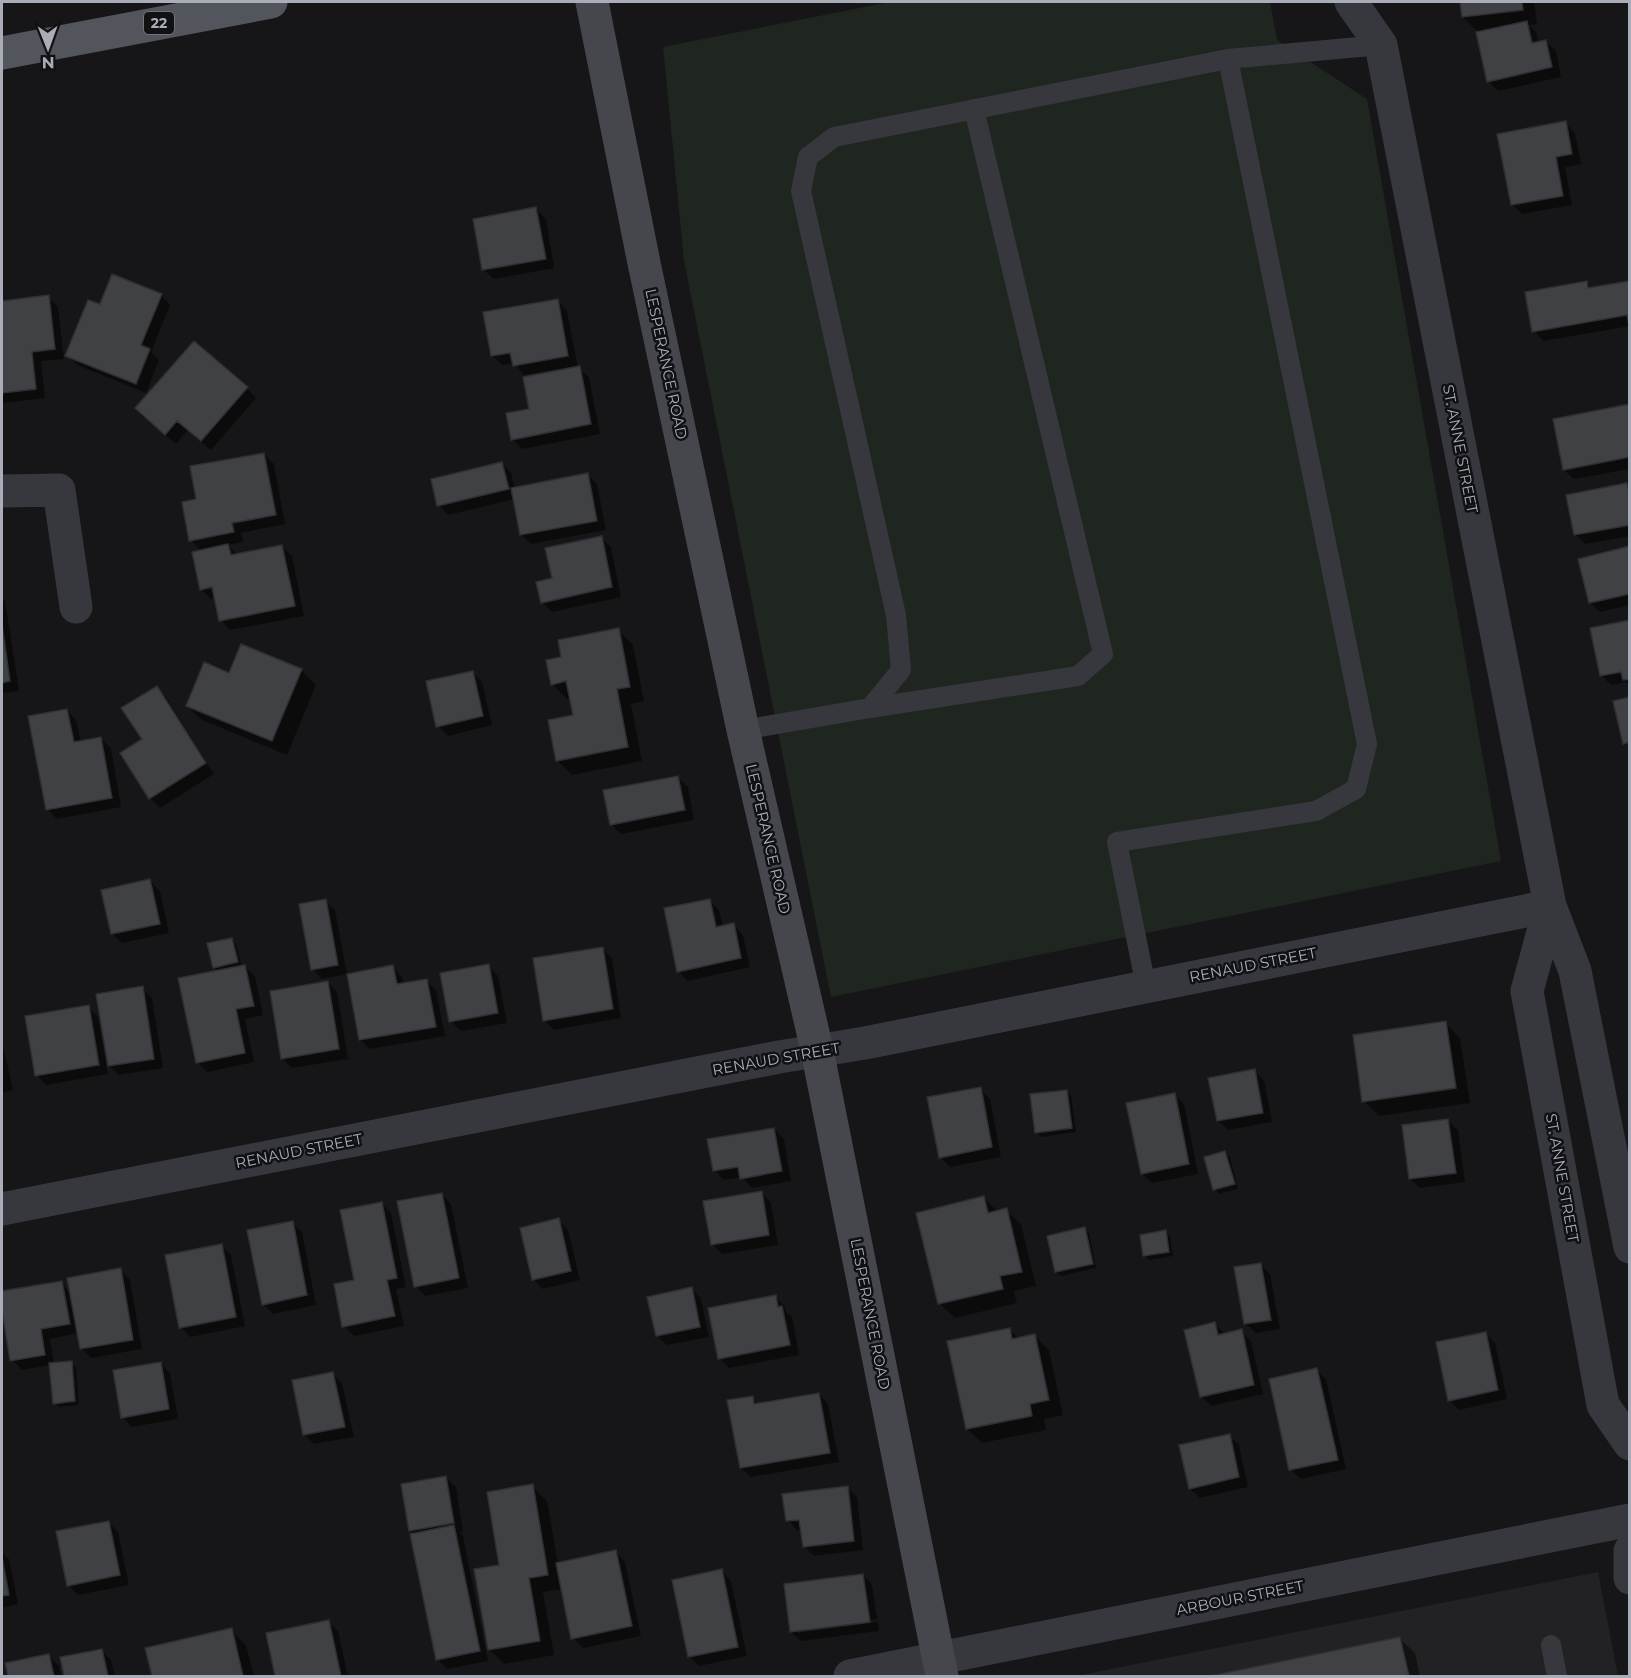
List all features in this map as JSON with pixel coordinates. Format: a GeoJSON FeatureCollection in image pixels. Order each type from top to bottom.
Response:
{"type":"FeatureCollection","features":[{"type":"Feature","properties":{"kind":"main road","name":"22"},"geometry":{"type":"LineString","coordinates":[[2,53],[270,2]]}},
{"type":"Feature","properties":{"kind":"main road","name":"LESPERANCE ROAD"},"geometry":{"type":"LineString","coordinates":[[592,2],[743,730],[817,1050],[940,1668]]}},
{"type":"Feature","properties":{"kind":"street","name":"ST. ANNE STREET"},"geometry":{"type":"LineString","coordinates":[[1351,2],[1381,45],[1550,906],[1575,971],[1629,1247]]}},
{"type":"Feature","properties":{"kind":"street"},"geometry":{"type":"LineString","coordinates":[[2,491],[59,490],[76,607]]}},
{"type":"Feature","properties":{"kind":"street","name":"ST. ANNE STREET"},"geometry":{"type":"LineString","coordinates":[[1550,906],[1527,990],[1603,1405],[1629,1444]]}},
{"type":"Feature","properties":{"kind":"street","name":"RENAUD STREET"},"geometry":{"type":"LineString","coordinates":[[2,1209],[817,1050],[865,1043],[1550,906]]}},
{"type":"Feature","properties":{"kind":"street","name":"ARBOUR STREET"},"geometry":{"type":"LineString","coordinates":[[850,1677],[940,1668],[1629,1520]]}},
{"type":"Feature","properties":{"kind":"street"},"geometry":{"type":"LineString","coordinates":[[1629,1551],[1629,1578]]}},
{"type":"Feature","properties":{"kind":"lane"},"geometry":{"type":"LineString","coordinates":[[870,708],[901,669],[896,615],[801,191],[808,157],[834,136],[1228,59],[1381,45]]}},
{"type":"Feature","properties":{"kind":"lane"},"geometry":{"type":"LineString","coordinates":[[1146,987],[1117,842],[1316,811],[1356,789],[1367,744],[1228,59]]}},
{"type":"Feature","properties":{"kind":"lane"},"geometry":{"type":"LineString","coordinates":[[743,730],[1078,676],[1103,654],[974,109]]}},
{"type":"Feature","properties":{"kind":"lane"},"geometry":{"type":"LineString","coordinates":[[1551,1645],[1557,1677]]}},
{"type":"Feature","properties":{"kind":"shaded area"},"geometry":{"type":"Polygon","coordinates":[[[890,2],[1270,2],[1277,40],[1367,99],[1501,861],[831,997],[684,261],[663,47],[890,2]]]}},
{"type":"Feature","properties":{"kind":"shaded area"},"geometry":{"type":"Polygon","coordinates":[[[1598,1572],[1618,1676],[1076,1676],[1598,1572]]]}},
{"type":"Feature","properties":{"kind":"building"},"geometry":{"type":"Polygon","coordinates":[[[1460,2],[1522,2],[1523,10],[1462,17],[1460,2]]]}},
{"type":"Feature","properties":{"kind":"building"},"geometry":{"type":"Polygon","coordinates":[[[1527,21],[1532,43],[1546,40],[1552,67],[1487,82],[1476,32],[1527,21]]]}},
{"type":"Feature","properties":{"kind":"building"},"geometry":{"type":"Polygon","coordinates":[[[1566,121],[1572,154],[1556,157],[1563,196],[1511,205],[1497,134],[1566,121]]]}},
{"type":"Feature","properties":{"kind":"building"},"geometry":{"type":"Polygon","coordinates":[[[536,207],[546,259],[482,270],[473,219],[536,207]]]}},
{"type":"Feature","properties":{"kind":"building"},"geometry":{"type":"Polygon","coordinates":[[[112,274],[162,294],[141,345],[150,349],[136,384],[65,356],[88,300],[100,304],[112,274]]]}},
{"type":"Feature","properties":{"kind":"building"},"geometry":{"type":"Polygon","coordinates":[[[1587,281],[1588,288],[1630,281],[1630,330],[1627,315],[1532,332],[1525,292],[1587,281]]]}},
{"type":"Feature","properties":{"kind":"building"},"geometry":{"type":"Polygon","coordinates":[[[49,295],[55,349],[32,352],[36,389],[2,393],[2,301],[49,295]]]}},
{"type":"Feature","properties":{"kind":"building"},"geometry":{"type":"Polygon","coordinates":[[[558,299],[568,356],[513,366],[510,353],[491,356],[483,312],[558,299]]]}},
{"type":"Feature","properties":{"kind":"building"},"geometry":{"type":"Polygon","coordinates":[[[194,341],[248,387],[201,441],[177,421],[165,435],[135,408],[194,341]]]}},
{"type":"Feature","properties":{"kind":"building"},"geometry":{"type":"Polygon","coordinates":[[[580,366],[591,424],[511,440],[506,413],[529,409],[523,377],[580,366]]]}},
{"type":"Feature","properties":{"kind":"building"},"geometry":{"type":"Polygon","coordinates":[[[1630,404],[1630,457],[1563,470],[1553,419],[1630,404]]]}},
{"type":"Feature","properties":{"kind":"building"},"geometry":{"type":"Polygon","coordinates":[[[264,453],[276,515],[232,523],[234,532],[189,541],[182,502],[196,499],[190,466],[264,453]]]}},
{"type":"Feature","properties":{"kind":"building"},"geometry":{"type":"Polygon","coordinates":[[[502,462],[509,489],[437,506],[431,479],[502,462]]]}},
{"type":"Feature","properties":{"kind":"building"},"geometry":{"type":"Polygon","coordinates":[[[588,473],[597,521],[520,535],[511,488],[588,473]]]}},
{"type":"Feature","properties":{"kind":"building"},"geometry":{"type":"Polygon","coordinates":[[[1627,483],[1630,497],[1630,525],[1574,535],[1566,495],[1627,483]]]}},
{"type":"Feature","properties":{"kind":"building"},"geometry":{"type":"Polygon","coordinates":[[[602,536],[612,587],[541,603],[536,582],[552,578],[545,548],[602,536]]]}},
{"type":"Feature","properties":{"kind":"building"},"geometry":{"type":"Polygon","coordinates":[[[228,544],[231,555],[282,545],[295,606],[219,621],[212,587],[200,590],[192,552],[228,544]]]}},
{"type":"Feature","properties":{"kind":"building"},"geometry":{"type":"Polygon","coordinates":[[[1630,546],[1630,594],[1589,603],[1578,559],[1630,546]]]}},
{"type":"Feature","properties":{"kind":"building"},"geometry":{"type":"Polygon","coordinates":[[[1630,620],[1630,679],[1623,680],[1621,672],[1600,676],[1590,628],[1630,620]]]}},
{"type":"Feature","properties":{"kind":"building"},"geometry":{"type":"Polygon","coordinates":[[[2,624],[10,681],[2,683],[2,624]]]}},
{"type":"Feature","properties":{"kind":"building"},"geometry":{"type":"Polygon","coordinates":[[[619,628],[630,687],[617,689],[628,747],[556,761],[548,720],[573,715],[566,681],[551,685],[546,660],[561,657],[558,640],[619,628]]]}},
{"type":"Feature","properties":{"kind":"building"},"geometry":{"type":"Polygon","coordinates":[[[241,644],[302,669],[272,741],[186,706],[204,662],[229,673],[241,644]]]}},
{"type":"Feature","properties":{"kind":"building"},"geometry":{"type":"Polygon","coordinates":[[[473,671],[483,716],[436,727],[426,681],[473,671]]]}},
{"type":"Feature","properties":{"kind":"building"},"geometry":{"type":"Polygon","coordinates":[[[157,686],[206,763],[149,799],[120,753],[142,739],[121,708],[157,686]]]}},
{"type":"Feature","properties":{"kind":"building"},"geometry":{"type":"Polygon","coordinates":[[[1630,697],[1630,742],[1623,744],[1613,701],[1630,697]]]}},
{"type":"Feature","properties":{"kind":"building"},"geometry":{"type":"Polygon","coordinates":[[[67,709],[74,742],[101,737],[112,798],[46,810],[28,716],[67,709]]]}},
{"type":"Feature","properties":{"kind":"building"},"geometry":{"type":"Polygon","coordinates":[[[678,776],[685,810],[610,825],[603,790],[678,776]]]}},
{"type":"Feature","properties":{"kind":"building"},"geometry":{"type":"Polygon","coordinates":[[[150,879],[160,924],[111,934],[101,890],[150,879]]]}},
{"type":"Feature","properties":{"kind":"building"},"geometry":{"type":"Polygon","coordinates":[[[326,899],[338,965],[311,970],[299,904],[326,899]]]}},
{"type":"Feature","properties":{"kind":"building"},"geometry":{"type":"Polygon","coordinates":[[[710,899],[716,927],[734,923],[741,958],[677,972],[664,908],[710,899]]]}},
{"type":"Feature","properties":{"kind":"building"},"geometry":{"type":"Polygon","coordinates":[[[232,938],[238,962],[213,968],[207,943],[232,938]]]}},
{"type":"Feature","properties":{"kind":"building"},"geometry":{"type":"Polygon","coordinates":[[[603,947],[613,1009],[543,1021],[533,958],[603,947]]]}},
{"type":"Feature","properties":{"kind":"building"},"geometry":{"type":"Polygon","coordinates":[[[489,964],[498,1013],[449,1022],[440,973],[489,964]]]}},
{"type":"Feature","properties":{"kind":"building"},"geometry":{"type":"Polygon","coordinates":[[[245,965],[254,1006],[236,1009],[245,1053],[196,1063],[178,978],[245,965]]]}},
{"type":"Feature","properties":{"kind":"building"},"geometry":{"type":"Polygon","coordinates":[[[393,965],[397,984],[427,979],[436,1027],[359,1040],[347,974],[393,965]]]}},
{"type":"Feature","properties":{"kind":"building"},"geometry":{"type":"Polygon","coordinates":[[[328,981],[339,1049],[281,1059],[270,991],[328,981]]]}},
{"type":"Feature","properties":{"kind":"building"},"geometry":{"type":"Polygon","coordinates":[[[143,986],[154,1059],[108,1066],[96,994],[143,986]]]}},
{"type":"Feature","properties":{"kind":"building"},"geometry":{"type":"Polygon","coordinates":[[[89,1005],[99,1065],[35,1076],[25,1016],[89,1005]]]}},
{"type":"Feature","properties":{"kind":"building"},"geometry":{"type":"Polygon","coordinates":[[[1446,1021],[1456,1088],[1362,1102],[1353,1035],[1446,1021]]]}},
{"type":"Feature","properties":{"kind":"building"},"geometry":{"type":"Polygon","coordinates":[[[1255,1069],[1263,1113],[1217,1121],[1208,1078],[1255,1069]]]}},
{"type":"Feature","properties":{"kind":"building"},"geometry":{"type":"Polygon","coordinates":[[[981,1087],[992,1147],[939,1158],[927,1097],[981,1087]]]}},
{"type":"Feature","properties":{"kind":"building"},"geometry":{"type":"Polygon","coordinates":[[[1067,1090],[1072,1128],[1035,1133],[1030,1094],[1067,1090]]]}},
{"type":"Feature","properties":{"kind":"building"},"geometry":{"type":"Polygon","coordinates":[[[1175,1093],[1189,1164],[1141,1174],[1126,1103],[1175,1093]]]}},
{"type":"Feature","properties":{"kind":"building"},"geometry":{"type":"Polygon","coordinates":[[[1448,1119],[1456,1173],[1409,1179],[1402,1125],[1448,1119]]]}},
{"type":"Feature","properties":{"kind":"building"},"geometry":{"type":"Polygon","coordinates":[[[774,1128],[782,1171],[740,1179],[738,1167],[713,1171],[707,1139],[774,1128]]]}},
{"type":"Feature","properties":{"kind":"building"},"geometry":{"type":"Polygon","coordinates":[[[1225,1151],[1235,1184],[1213,1190],[1204,1157],[1225,1151]]]}},
{"type":"Feature","properties":{"kind":"building"},"geometry":{"type":"Polygon","coordinates":[[[762,1191],[769,1235],[711,1245],[703,1201],[762,1191]]]}},
{"type":"Feature","properties":{"kind":"building"},"geometry":{"type":"Polygon","coordinates":[[[442,1193],[459,1278],[414,1287],[397,1201],[442,1193]]]}},
{"type":"Feature","properties":{"kind":"building"},"geometry":{"type":"Polygon","coordinates":[[[984,1196],[988,1213],[1007,1208],[1022,1272],[1000,1276],[1003,1289],[938,1304],[916,1213],[984,1196]]]}},
{"type":"Feature","properties":{"kind":"building"},"geometry":{"type":"Polygon","coordinates":[[[382,1202],[397,1278],[387,1280],[395,1316],[342,1327],[334,1284],[354,1280],[340,1210],[382,1202]]]}},
{"type":"Feature","properties":{"kind":"building"},"geometry":{"type":"Polygon","coordinates":[[[559,1218],[571,1271],[532,1280],[520,1228],[559,1218]]]}},
{"type":"Feature","properties":{"kind":"building"},"geometry":{"type":"Polygon","coordinates":[[[293,1221],[307,1295],[262,1305],[247,1230],[293,1221]]]}},
{"type":"Feature","properties":{"kind":"building"},"geometry":{"type":"Polygon","coordinates":[[[1085,1227],[1093,1264],[1055,1272],[1047,1236],[1085,1227]]]}},
{"type":"Feature","properties":{"kind":"building"},"geometry":{"type":"Polygon","coordinates":[[[1166,1230],[1169,1252],[1143,1256],[1140,1235],[1166,1230]]]}},
{"type":"Feature","properties":{"kind":"building"},"geometry":{"type":"Polygon","coordinates":[[[222,1244],[236,1317],[179,1328],[165,1255],[222,1244]]]}},
{"type":"Feature","properties":{"kind":"building"},"geometry":{"type":"Polygon","coordinates":[[[1261,1263],[1271,1320],[1244,1324],[1234,1267],[1261,1263]]]}},
{"type":"Feature","properties":{"kind":"building"},"geometry":{"type":"Polygon","coordinates":[[[121,1268],[133,1340],[80,1349],[67,1278],[121,1268]]]}},
{"type":"Feature","properties":{"kind":"building"},"geometry":{"type":"Polygon","coordinates":[[[62,1281],[70,1324],[41,1329],[45,1355],[10,1361],[2,1310],[2,1291],[62,1281]]]}},
{"type":"Feature","properties":{"kind":"building"},"geometry":{"type":"Polygon","coordinates":[[[692,1287],[700,1327],[656,1336],[647,1297],[692,1287]]]}},
{"type":"Feature","properties":{"kind":"building"},"geometry":{"type":"Polygon","coordinates":[[[776,1295],[778,1307],[782,1306],[790,1345],[718,1359],[708,1308],[776,1295]]]}},
{"type":"Feature","properties":{"kind":"building"},"geometry":{"type":"Polygon","coordinates":[[[1215,1322],[1218,1335],[1242,1329],[1254,1385],[1200,1397],[1184,1330],[1215,1322]]]}},
{"type":"Feature","properties":{"kind":"building"},"geometry":{"type":"Polygon","coordinates":[[[1010,1328],[1012,1339],[1035,1334],[1049,1400],[1030,1404],[1032,1416],[966,1429],[947,1341],[1010,1328]]]}},
{"type":"Feature","properties":{"kind":"building"},"geometry":{"type":"Polygon","coordinates":[[[1486,1332],[1498,1390],[1448,1401],[1436,1342],[1486,1332]]]}},
{"type":"Feature","properties":{"kind":"building"},"geometry":{"type":"Polygon","coordinates":[[[72,1361],[75,1401],[53,1404],[49,1363],[72,1361]]]}},
{"type":"Feature","properties":{"kind":"building"},"geometry":{"type":"Polygon","coordinates":[[[161,1362],[169,1409],[121,1418],[113,1370],[161,1362]]]}},
{"type":"Feature","properties":{"kind":"building"},"geometry":{"type":"Polygon","coordinates":[[[1317,1368],[1338,1460],[1289,1470],[1269,1379],[1317,1368]]]}},
{"type":"Feature","properties":{"kind":"building"},"geometry":{"type":"Polygon","coordinates":[[[333,1372],[345,1427],[303,1435],[292,1380],[333,1372]]]}},
{"type":"Feature","properties":{"kind":"building"},"geometry":{"type":"Polygon","coordinates":[[[819,1393],[830,1453],[740,1468],[727,1400],[753,1396],[754,1404],[819,1393]]]}},
{"type":"Feature","properties":{"kind":"building"},"geometry":{"type":"Polygon","coordinates":[[[1230,1434],[1239,1477],[1189,1489],[1179,1445],[1230,1434]]]}},
{"type":"Feature","properties":{"kind":"building"},"geometry":{"type":"Polygon","coordinates":[[[446,1476],[454,1523],[409,1531],[401,1484],[446,1476]]]}},
{"type":"Feature","properties":{"kind":"building"},"geometry":{"type":"Polygon","coordinates":[[[533,1484],[548,1575],[529,1578],[540,1641],[488,1650],[474,1569],[499,1565],[487,1492],[533,1484]]]}},
{"type":"Feature","properties":{"kind":"building"},"geometry":{"type":"Polygon","coordinates":[[[848,1486],[854,1541],[803,1547],[799,1520],[786,1521],[782,1494],[848,1486]]]}},
{"type":"Feature","properties":{"kind":"building"},"geometry":{"type":"Polygon","coordinates":[[[109,1521],[120,1575],[67,1586],[56,1531],[109,1521]]]}},
{"type":"Feature","properties":{"kind":"building"},"geometry":{"type":"Polygon","coordinates":[[[454,1525],[480,1651],[436,1660],[410,1534],[454,1525]]]}},
{"type":"Feature","properties":{"kind":"building"},"geometry":{"type":"Polygon","coordinates":[[[616,1550],[632,1626],[571,1639],[556,1563],[616,1550]]]}},
{"type":"Feature","properties":{"kind":"building"},"geometry":{"type":"Polygon","coordinates":[[[2,1557],[9,1595],[2,1596],[2,1557]]]}},
{"type":"Feature","properties":{"kind":"building"},"geometry":{"type":"Polygon","coordinates":[[[722,1569],[738,1647],[688,1657],[672,1580],[722,1569]]]}},
{"type":"Feature","properties":{"kind":"building"},"geometry":{"type":"Polygon","coordinates":[[[863,1574],[870,1622],[790,1632],[784,1584],[863,1574]]]}},
{"type":"Feature","properties":{"kind":"building"},"geometry":{"type":"Polygon","coordinates":[[[329,1620],[341,1676],[275,1676],[266,1633],[329,1620]]]}},
{"type":"Feature","properties":{"kind":"building"},"geometry":{"type":"Polygon","coordinates":[[[232,1628],[243,1676],[152,1676],[145,1648],[232,1628]]]}},
{"type":"Feature","properties":{"kind":"building"},"geometry":{"type":"Polygon","coordinates":[[[1400,1637],[1409,1676],[1210,1676],[1400,1637]]]}},
{"type":"Feature","properties":{"kind":"building"},"geometry":{"type":"Polygon","coordinates":[[[102,1649],[108,1676],[64,1676],[60,1657],[102,1649]]]}},
{"type":"Feature","properties":{"kind":"building"},"geometry":{"type":"Polygon","coordinates":[[[49,1654],[54,1676],[8,1676],[5,1663],[49,1654]]]}}]}
